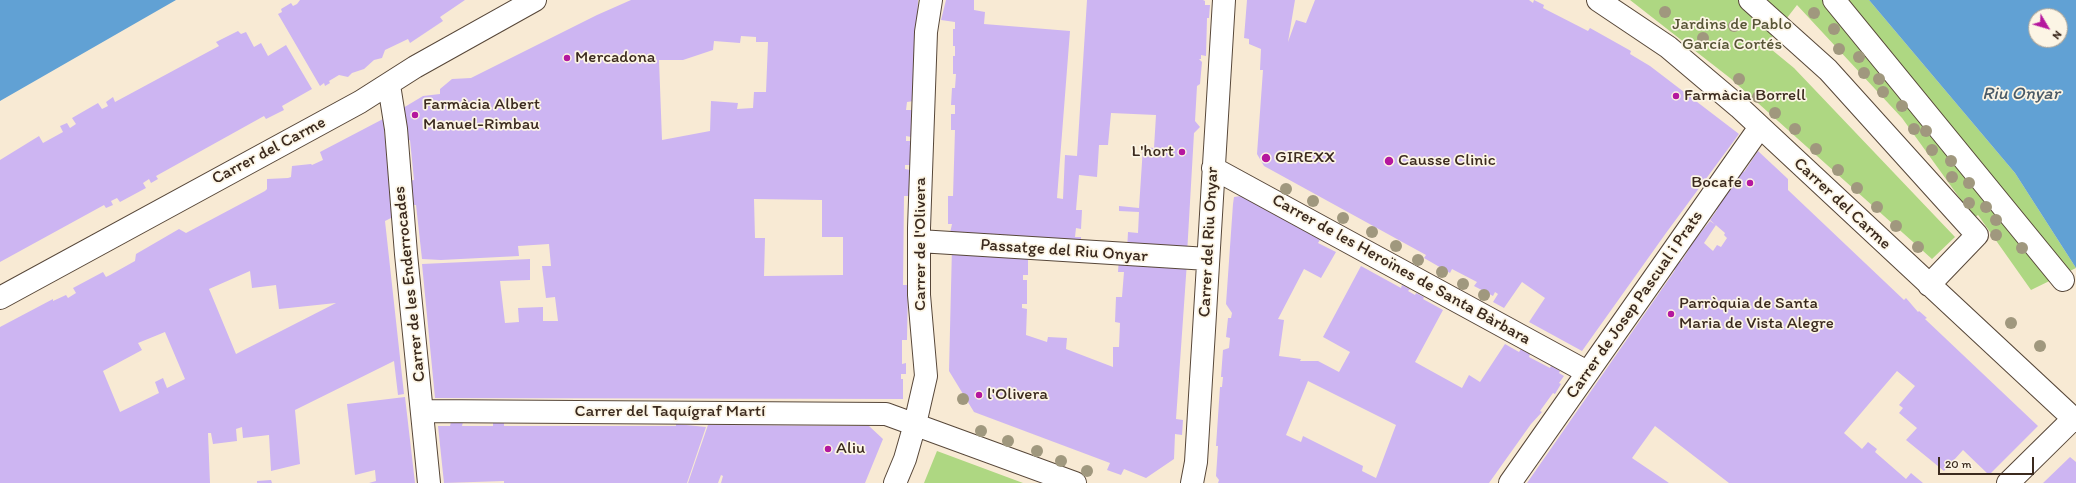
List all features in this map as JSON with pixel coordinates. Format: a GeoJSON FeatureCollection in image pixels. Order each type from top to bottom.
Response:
{"type":"FeatureCollection","features":[{"type":"Feature","properties":{"kind":"street","name":"Carrer del Carme"},"geometry":{"type":"LineString","coordinates":[[0,298],[388,85],[415,67],[535,0]]}},
{"type":"Feature","properties":{"kind":"street","name":"Carrer de l'Olivera"},"geometry":{"type":"LineString","coordinates":[[895,483],[905,459],[926,376],[919,295],[919,242],[925,69],[930,0]]}},
{"type":"Feature","properties":{"kind":"street","name":"Carrer del Riu Onyar"},"geometry":{"type":"LineString","coordinates":[[1192,483],[1196,462],[1224,0]]}},
{"type":"Feature","properties":{"kind":"street","name":"Carrer del Carme"},"geometry":{"type":"LineString","coordinates":[[1598,0],[1668,47],[1760,127],[2075,420]]}},
{"type":"Feature","properties":{"kind":"street"},"geometry":{"type":"LineString","coordinates":[[1750,0],[1828,70],[1977,235],[1929,285]]}},
{"type":"Feature","properties":{"kind":"street"},"geometry":{"type":"LineString","coordinates":[[1834,0],[2063,280]]}},
{"type":"Feature","properties":{"kind":"street","name":"Carrer de les Enderrocades"},"geometry":{"type":"LineString","coordinates":[[388,85],[396,129],[406,254],[429,483]]}},
{"type":"Feature","properties":{"kind":"street","name":"Carrer de Josep Pascual i Prats"},"geometry":{"type":"LineString","coordinates":[[1510,483],[1760,127]]}},
{"type":"Feature","properties":{"kind":"street","name":"Carrer de les Heroïnes de Santa Bàrbara"},"geometry":{"type":"LineString","coordinates":[[1214,168],[1587,372]]}},
{"type":"Feature","properties":{"kind":"street","name":"Passatge del Riu Onyar"},"geometry":{"type":"LineString","coordinates":[[919,242],[1208,259]]}},
{"type":"Feature","properties":{"kind":"street","name":"Carrer del Taquígraf Martí"},"geometry":{"type":"LineString","coordinates":[[422,411],[886,414],[1075,483]]}},
{"type":"Feature","properties":{"kind":"street"},"geometry":{"type":"LineString","coordinates":[[2008,483],[2075,420]]}},
{"type":"Feature","properties":{"kind":"green space","name":"Jardins de Pablo García Cortés"},"geometry":{"type":"Polygon","coordinates":[[[1630,0],[1869,0],[2015,173],[2076,268],[2031,290],[1978,215],[1974,218],[1902,118],[1797,5],[1766,45],[1794,68],[1955,237],[1932,259],[1730,78],[1630,0]]]}},
{"type":"Feature","properties":{"kind":"green space"},"geometry":{"type":"Polygon","coordinates":[[[937,451],[1023,483],[924,483],[937,451]]]}},
{"type":"Feature","properties":{"kind":"water"},"geometry":{"type":"Polygon","coordinates":[[[0,0],[176,0],[0,101],[0,0]]]}},
{"type":"Feature","properties":{"kind":"water","name":"Riu Onyar"},"geometry":{"type":"Polygon","coordinates":[[[1869,0],[2076,0],[2076,268],[2015,173],[1869,0]]]}},
{"type":"Feature","properties":{"kind":"building"},"geometry":{"type":"Polygon","coordinates":[[[300,0],[465,0],[440,17],[443,21],[410,43],[408,39],[385,50],[382,58],[374,60],[364,69],[352,73],[348,77],[339,75],[329,81],[330,83],[325,86],[324,83],[320,86],[278,14],[282,12],[281,9],[291,3],[293,6],[300,0]]]}},
{"type":"Feature","properties":{"kind":"building"},"geometry":{"type":"Polygon","coordinates":[[[631,0],[918,0],[914,101],[907,102],[906,110],[912,110],[911,137],[906,136],[906,141],[911,141],[911,165],[905,165],[905,169],[910,170],[910,196],[904,196],[903,285],[908,285],[907,340],[902,340],[902,364],[906,363],[906,374],[901,374],[901,379],[903,379],[903,399],[435,398],[422,264],[530,259],[530,280],[500,281],[505,323],[519,322],[518,308],[543,307],[543,321],[558,321],[555,297],[546,298],[542,266],[551,266],[549,244],[518,246],[519,256],[441,260],[422,259],[416,205],[412,205],[409,181],[414,180],[410,140],[406,141],[403,108],[423,96],[440,94],[440,89],[452,79],[471,78],[597,15],[631,0]],[[741,36],[740,43],[714,41],[713,50],[683,60],[659,60],[662,140],[710,131],[711,101],[738,103],[737,109],[753,108],[754,92],[766,92],[768,42],[756,42],[756,37],[741,36]],[[754,199],[755,238],[765,238],[764,276],[843,275],[843,237],[822,237],[822,200],[754,199]]]}},
{"type":"Feature","properties":{"kind":"building"},"geometry":{"type":"Polygon","coordinates":[[[946,0],[974,0],[974,10],[985,12],[984,24],[1070,31],[1057,198],[1063,199],[1065,155],[1077,156],[1087,0],[1203,0],[1205,1],[1205,5],[1210,5],[1209,18],[1207,18],[1206,56],[1201,55],[1201,59],[1199,59],[1202,62],[1200,84],[1197,86],[1195,121],[1200,127],[1194,133],[1187,254],[1127,251],[1128,232],[1138,233],[1139,212],[1119,211],[1119,206],[1139,208],[1143,147],[1154,148],[1156,115],[1111,113],[1108,145],[1099,145],[1097,177],[1079,175],[1076,210],[1082,210],[1081,229],[1076,228],[1075,237],[1081,237],[1081,248],[950,233],[952,224],[948,224],[948,196],[953,196],[955,130],[951,130],[951,114],[955,114],[955,105],[951,105],[952,88],[955,88],[956,74],[953,74],[953,56],[955,56],[955,46],[953,46],[953,29],[955,29],[955,22],[941,20],[946,0]]]}},
{"type":"Feature","properties":{"kind":"building"},"geometry":{"type":"Polygon","coordinates":[[[1247,0],[1295,0],[1288,42],[1296,20],[1306,23],[1315,0],[1529,0],[1533,3],[1534,0],[1544,5],[1543,8],[1588,31],[1590,28],[1631,51],[1630,54],[1650,66],[1739,134],[1582,351],[1529,322],[1545,298],[1522,282],[1504,308],[1493,302],[1498,294],[1495,292],[1493,296],[1474,286],[1477,282],[1452,269],[1450,273],[1424,258],[1426,255],[1264,166],[1257,154],[1263,70],[1260,70],[1261,49],[1249,44],[1249,39],[1244,38],[1247,0]]]}},
{"type":"Feature","properties":{"kind":"building"},"geometry":{"type":"Polygon","coordinates":[[[238,31],[241,34],[246,32],[254,47],[261,43],[268,56],[286,45],[312,89],[282,106],[284,110],[266,119],[264,116],[156,176],[158,179],[151,183],[149,179],[143,183],[146,188],[120,202],[117,198],[111,201],[113,205],[106,208],[104,205],[0,262],[0,160],[39,136],[43,143],[63,132],[60,126],[67,123],[70,128],[76,124],[72,118],[98,103],[102,109],[108,106],[106,102],[113,97],[115,102],[219,46],[216,42],[238,31]]]}},
{"type":"Feature","properties":{"kind":"building"},"geometry":{"type":"Polygon","coordinates":[[[383,119],[393,217],[385,221],[404,394],[398,395],[394,361],[295,410],[300,464],[271,471],[269,435],[243,438],[242,427],[236,429],[237,441],[213,444],[211,433],[208,433],[210,483],[0,483],[0,327],[53,299],[53,301],[66,295],[68,298],[76,293],[73,288],[103,272],[106,277],[110,275],[135,261],[136,254],[179,229],[186,233],[265,191],[267,189],[267,179],[291,177],[292,166],[312,165],[323,160],[320,152],[383,119]],[[250,271],[209,289],[236,354],[336,303],[279,309],[276,285],[252,288],[250,271]],[[165,332],[138,343],[142,350],[103,371],[120,412],[159,393],[155,382],[163,378],[167,388],[185,379],[165,332]]]}},
{"type":"Feature","properties":{"kind":"building"},"geometry":{"type":"Polygon","coordinates":[[[1758,151],[1788,179],[1788,190],[1904,300],[1906,298],[1918,312],[1919,311],[1927,318],[1925,319],[2038,426],[1989,475],[1963,450],[1944,471],[1906,440],[1917,428],[1899,413],[1903,408],[1899,405],[1915,386],[1897,371],[1844,433],[1862,449],[1868,442],[1877,449],[1875,452],[1906,479],[1911,473],[1923,483],[1729,483],[1655,426],[1632,458],[1669,483],[1527,483],[1671,276],[1675,270],[1673,269],[1680,260],[1681,262],[1689,249],[1688,248],[1710,221],[1715,224],[1710,220],[1717,210],[1713,207],[1740,169],[1744,172],[1758,151]],[[1716,225],[1704,243],[1713,251],[1717,245],[1721,247],[1727,238],[1724,235],[1725,233],[1716,225]]]}},
{"type":"Feature","properties":{"kind":"building"},"geometry":{"type":"Polygon","coordinates":[[[1241,196],[1321,238],[1318,243],[1336,252],[1321,278],[1304,269],[1278,319],[1284,320],[1279,356],[1301,359],[1300,361],[1318,361],[1339,372],[1350,352],[1323,337],[1361,266],[1401,288],[1402,285],[1410,289],[1408,291],[1415,295],[1416,293],[1424,297],[1423,299],[1443,310],[1415,362],[1462,388],[1469,375],[1480,382],[1505,344],[1519,352],[1521,349],[1530,354],[1529,357],[1550,368],[1551,366],[1560,371],[1559,373],[1564,376],[1559,383],[1561,384],[1555,394],[1553,393],[1540,411],[1542,412],[1531,424],[1489,483],[1218,483],[1219,480],[1216,476],[1218,446],[1216,446],[1220,387],[1222,387],[1223,377],[1221,377],[1223,350],[1229,348],[1230,338],[1226,337],[1228,318],[1231,318],[1232,313],[1226,304],[1234,197],[1241,196]],[[1308,381],[1286,435],[1301,442],[1303,436],[1363,466],[1362,471],[1376,478],[1396,425],[1308,381]]]}},
{"type":"Feature","properties":{"kind":"building"},"geometry":{"type":"Polygon","coordinates":[[[952,247],[1028,252],[1028,275],[1023,275],[1023,280],[1027,280],[1027,304],[1022,304],[1022,308],[1027,309],[1026,335],[1047,342],[1048,337],[1067,338],[1066,349],[1113,367],[1113,347],[1119,347],[1120,323],[1115,322],[1116,297],[1122,297],[1124,272],[1118,272],[1119,258],[1187,262],[1176,419],[1183,420],[1182,435],[1175,434],[1174,459],[1146,478],[1124,469],[1121,475],[1107,470],[1110,463],[974,412],[949,371],[952,247]]]}},
{"type":"Feature","properties":{"kind":"building"},"geometry":{"type":"Polygon","coordinates":[[[405,397],[415,483],[369,483],[376,481],[375,470],[355,475],[347,404],[405,397]]]}},
{"type":"Feature","properties":{"kind":"building"},"geometry":{"type":"Polygon","coordinates":[[[451,422],[463,422],[462,426],[493,426],[493,422],[504,422],[504,426],[676,426],[676,424],[706,427],[687,483],[504,483],[504,481],[444,483],[438,426],[450,426],[451,422]]]}},
{"type":"Feature","properties":{"kind":"building"},"geometry":{"type":"Polygon","coordinates":[[[708,425],[869,426],[883,439],[865,483],[721,483],[723,476],[721,475],[718,483],[688,483],[708,425]]]}},
{"type":"Feature","properties":{"kind":"building"},"geometry":{"type":"Polygon","coordinates":[[[2070,457],[2076,462],[2076,483],[2043,483],[2070,457]]]}},
{"type":"Feature","properties":{"kind":"building"},"geometry":{"type":"Polygon","coordinates":[[[271,480],[272,483],[257,483],[257,481],[271,480]]]}},
{"type":"Feature","properties":{"kind":"place","name":"Mercadona"},"geometry":{"type":"Point","coordinates":[567,58]}},
{"type":"Feature","properties":{"kind":"place","name":"Farmàcia Borrell"},"geometry":{"type":"Point","coordinates":[1676,96]}},
{"type":"Feature","properties":{"kind":"place","name":"Farmàcia Albert Manuel-Rimbau"},"geometry":{"type":"Point","coordinates":[415,115]}},
{"type":"Feature","properties":{"kind":"place","name":"L'hort"},"geometry":{"type":"Point","coordinates":[1182,152]}},
{"type":"Feature","properties":{"kind":"place","name":"GIREXX"},"geometry":{"type":"Point","coordinates":[1266,158]}},
{"type":"Feature","properties":{"kind":"place","name":"Causse Clinic"},"geometry":{"type":"Point","coordinates":[1389,161]}},
{"type":"Feature","properties":{"kind":"place","name":"Bocafe"},"geometry":{"type":"Point","coordinates":[1750,183]}},
{"type":"Feature","properties":{"kind":"place","name":"Parròquia de Santa Maria de Vista Alegre"},"geometry":{"type":"Point","coordinates":[1671,314]}},
{"type":"Feature","properties":{"kind":"place","name":"l'Olivera"},"geometry":{"type":"Point","coordinates":[979,395]}},
{"type":"Feature","properties":{"kind":"place","name":"Aliu"},"geometry":{"type":"Point","coordinates":[828,449]}}]}
